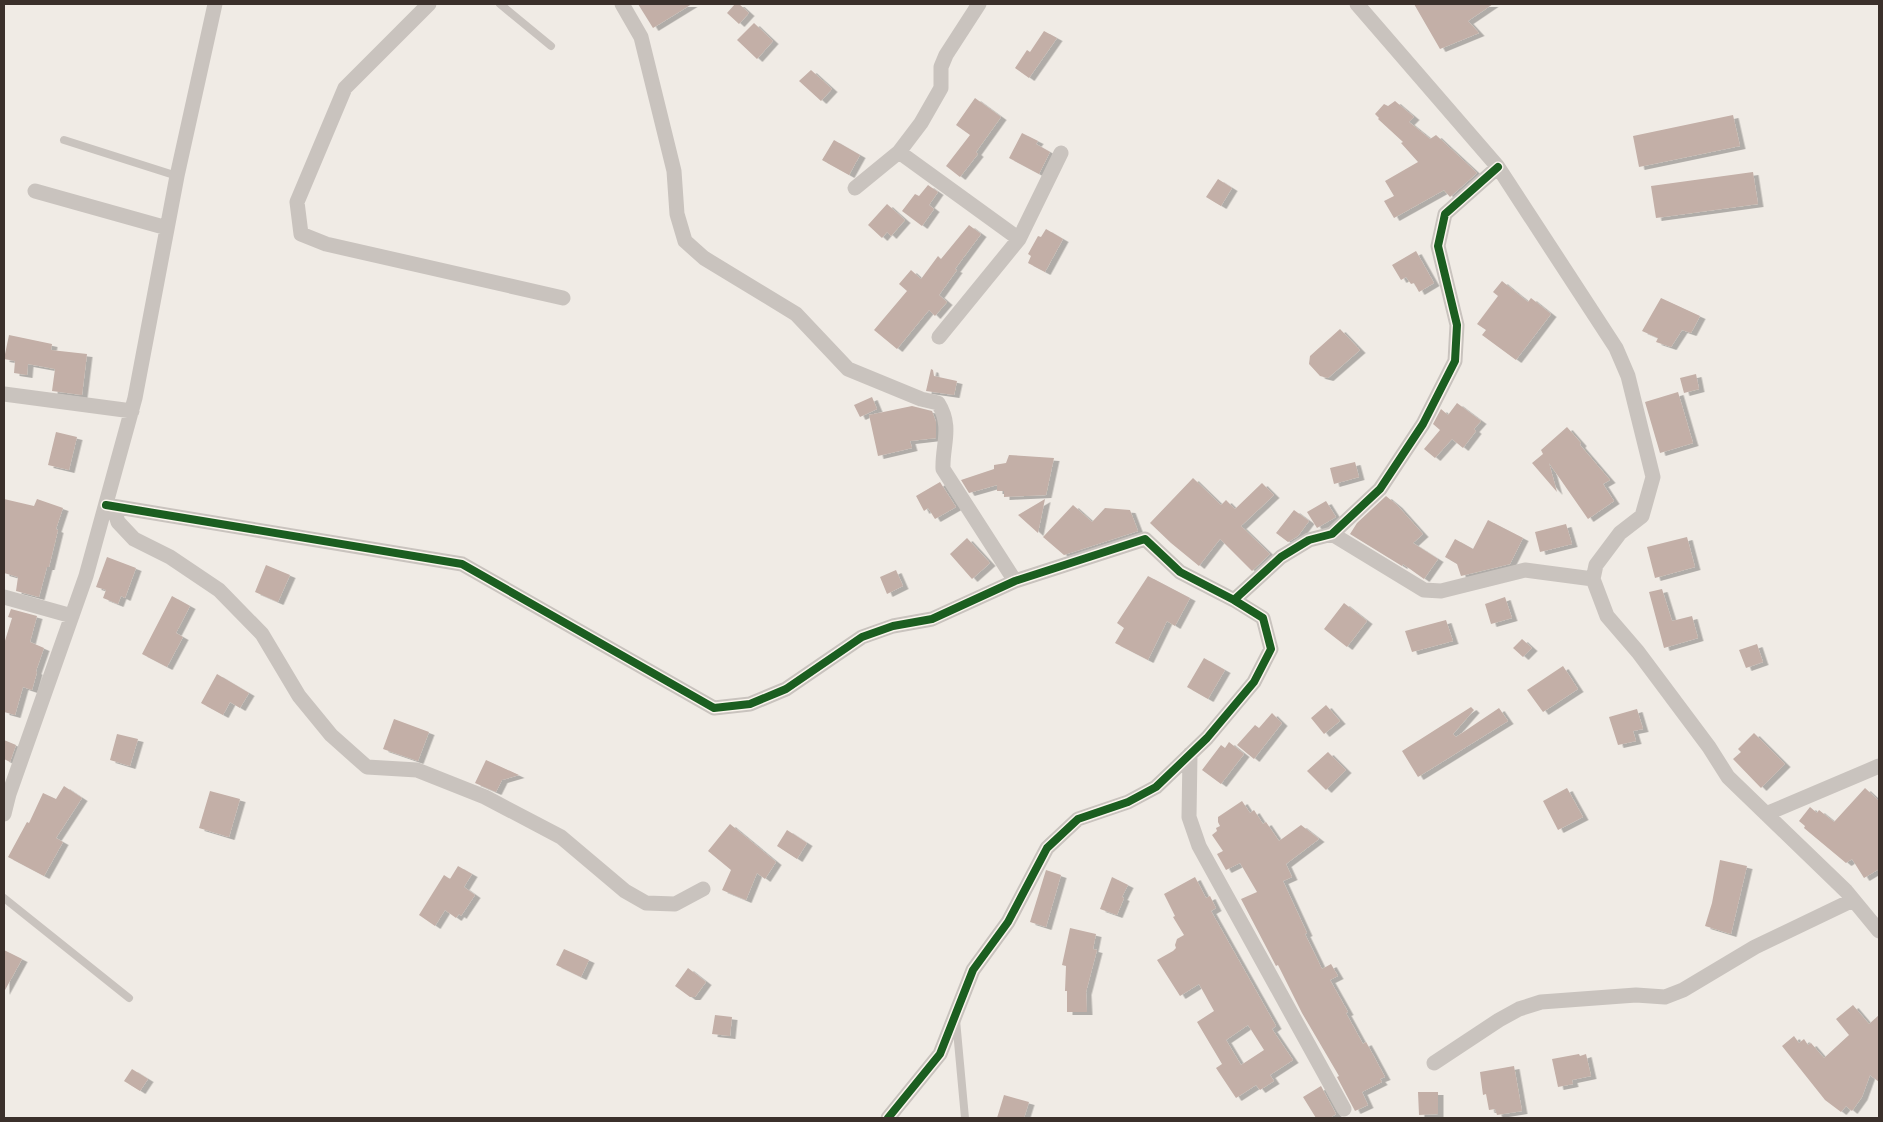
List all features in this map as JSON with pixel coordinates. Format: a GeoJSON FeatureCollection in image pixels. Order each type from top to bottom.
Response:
{"type":"FeatureCollection","features":[{"type":"Feature","properties":{"kind":"street"},"geometry":{"type":"LineString","coordinates":[[4,814],[9,794],[109,505],[132,411],[177,176],[215,4]]}},
{"type":"Feature","properties":{"kind":"street"},"geometry":{"type":"LineString","coordinates":[[429,4],[345,88],[297,202],[300,234],[326,244],[563,298]]}},
{"type":"Feature","properties":{"kind":"street"},"geometry":{"type":"LineString","coordinates":[[622,4],[641,37],[674,171],[677,214],[685,241],[704,258],[796,314],[848,369],[938,403],[944,412],[947,431],[943,470],[1015,581]]}},
{"type":"Feature","properties":{"kind":"street"},"geometry":{"type":"LineString","coordinates":[[855,188],[899,152],[922,123],[941,88],[941,67],[946,55],[979,4]]}},
{"type":"Feature","properties":{"kind":"street"},"geometry":{"type":"LineString","coordinates":[[1356,4],[1498,167],[1616,348],[1628,376],[1653,477],[1642,516],[1620,532],[1596,565],[1593,579],[1607,616],[1638,652],[1709,747],[1728,777],[1853,900],[1879,931]]}},
{"type":"Feature","properties":{"kind":"street"},"geometry":{"type":"LineString","coordinates":[[899,152],[1019,239]]}},
{"type":"Feature","properties":{"kind":"street"},"geometry":{"type":"LineString","coordinates":[[939,337],[1019,239],[1061,153]]}},
{"type":"Feature","properties":{"kind":"street"},"geometry":{"type":"LineString","coordinates":[[1234,600],[1281,557],[1309,540],[1332,534],[1380,489],[1423,424],[1455,361],[1457,325],[1438,246],[1445,214],[1498,167]]}},
{"type":"Feature","properties":{"kind":"street"},"geometry":{"type":"LineString","coordinates":[[35,191],[167,228]]}},
{"type":"Feature","properties":{"kind":"street"},"geometry":{"type":"LineString","coordinates":[[4,394],[132,411]]}},
{"type":"Feature","properties":{"kind":"street"},"geometry":{"type":"LineString","coordinates":[[109,505],[462,564],[714,708],[750,704],[786,689],[862,638],[893,626],[932,619],[1015,581],[1145,539],[1180,572],[1234,600],[1263,618],[1271,649],[1254,682],[1207,738],[1156,787],[1128,802],[1078,819],[1047,848],[1008,922],[973,970],[940,1054],[888,1118]]}},
{"type":"Feature","properties":{"kind":"street"},"geometry":{"type":"LineString","coordinates":[[109,505],[118,522],[134,539],[170,557],[219,590],[262,634],[299,696],[331,735],[367,767],[417,770],[485,797],[561,837],[625,891],[646,903],[675,904],[703,889]]}},
{"type":"Feature","properties":{"kind":"street"},"geometry":{"type":"LineString","coordinates":[[1332,534],[1424,590],[1441,591],[1525,570],[1593,579]]}},
{"type":"Feature","properties":{"kind":"street"},"geometry":{"type":"LineString","coordinates":[[4,597],[72,616]]}},
{"type":"Feature","properties":{"kind":"street"},"geometry":{"type":"LineString","coordinates":[[1190,754],[1189,817],[1199,846],[1344,1109]]}},
{"type":"Feature","properties":{"kind":"street"},"geometry":{"type":"LineString","coordinates":[[1766,814],[1879,766]]}},
{"type":"Feature","properties":{"kind":"street"},"geometry":{"type":"LineString","coordinates":[[1434,1063],[1498,1020],[1519,1009],[1541,1002],[1636,995],[1665,996],[1683,990],[1755,947],[1853,900]]}},
{"type":"Feature","properties":{"kind":"lane"},"geometry":{"type":"LineString","coordinates":[[500,4],[551,46]]}},
{"type":"Feature","properties":{"kind":"lane"},"geometry":{"type":"LineString","coordinates":[[64,140],[177,176]]}},
{"type":"Feature","properties":{"kind":"lane"},"geometry":{"type":"LineString","coordinates":[[4,898],[129,998]]}},
{"type":"Feature","properties":{"kind":"lane"},"geometry":{"type":"LineString","coordinates":[[956,1016],[965,1118]]}},
{"type":"Feature","properties":{"kind":"building"},"geometry":{"type":"Polygon","coordinates":[[[638,4],[692,4],[653,28],[638,4]]]}},
{"type":"Feature","properties":{"kind":"building"},"geometry":{"type":"Polygon","coordinates":[[[735,4],[739,4],[749,13],[739,24],[727,13],[735,4]]]}},
{"type":"Feature","properties":{"kind":"building"},"geometry":{"type":"Polygon","coordinates":[[[1414,4],[1493,4],[1468,21],[1479,33],[1440,49],[1414,4]]]}},
{"type":"Feature","properties":{"kind":"building"},"geometry":{"type":"Polygon","coordinates":[[[754,23],[773,41],[757,59],[737,40],[754,23]]]}},
{"type":"Feature","properties":{"kind":"building"},"geometry":{"type":"Polygon","coordinates":[[[1044,31],[1057,38],[1029,78],[1015,68],[1027,50],[1030,52],[1044,31]]]}},
{"type":"Feature","properties":{"kind":"building"},"geometry":{"type":"Polygon","coordinates":[[[811,70],[832,89],[821,101],[799,81],[811,70]]]}},
{"type":"Feature","properties":{"kind":"building"},"geometry":{"type":"Polygon","coordinates":[[[975,98],[1001,117],[976,152],[978,154],[960,177],[946,166],[970,135],[956,125],[975,98]]]}},
{"type":"Feature","properties":{"kind":"building"},"geometry":{"type":"Polygon","coordinates":[[[1395,101],[1414,117],[1409,122],[1430,139],[1436,135],[1477,173],[1450,197],[1444,190],[1394,218],[1384,201],[1394,196],[1385,181],[1418,162],[1401,143],[1403,142],[1375,114],[1384,104],[1388,106],[1395,101]]]}},
{"type":"Feature","properties":{"kind":"building"},"geometry":{"type":"Polygon","coordinates":[[[1733,115],[1740,146],[1639,167],[1633,136],[1733,115]]]}},
{"type":"Feature","properties":{"kind":"building"},"geometry":{"type":"Polygon","coordinates":[[[1022,133],[1038,141],[1036,144],[1050,152],[1039,174],[1009,158],[1022,133]]]}},
{"type":"Feature","properties":{"kind":"building"},"geometry":{"type":"Polygon","coordinates":[[[834,140],[860,155],[849,175],[822,160],[834,140]]]}},
{"type":"Feature","properties":{"kind":"building"},"geometry":{"type":"Polygon","coordinates":[[[1753,172],[1758,204],[1656,218],[1651,186],[1753,172]]]}},
{"type":"Feature","properties":{"kind":"building"},"geometry":{"type":"Polygon","coordinates":[[[1218,179],[1232,188],[1221,206],[1206,197],[1218,179]]]}},
{"type":"Feature","properties":{"kind":"building"},"geometry":{"type":"Polygon","coordinates":[[[928,185],[938,192],[929,205],[934,209],[922,226],[902,211],[915,194],[919,196],[928,185]]]}},
{"type":"Feature","properties":{"kind":"building"},"geometry":{"type":"Polygon","coordinates":[[[887,204],[905,220],[891,236],[887,232],[882,238],[868,225],[887,204]]]}},
{"type":"Feature","properties":{"kind":"building"},"geometry":{"type":"Polygon","coordinates":[[[969,225],[981,234],[955,269],[957,270],[939,295],[947,302],[935,316],[929,310],[897,349],[874,330],[907,291],[899,284],[911,270],[921,279],[938,256],[941,259],[969,225]]]}},
{"type":"Feature","properties":{"kind":"building"},"geometry":{"type":"Polygon","coordinates":[[[1046,229],[1063,239],[1045,272],[1028,263],[1031,256],[1028,254],[1038,236],[1041,237],[1046,229]]]}},
{"type":"Feature","properties":{"kind":"building"},"geometry":{"type":"Polygon","coordinates":[[[1416,251],[1434,283],[1419,292],[1414,283],[1411,284],[1406,277],[1401,280],[1392,265],[1416,251]]]}},
{"type":"Feature","properties":{"kind":"building"},"geometry":{"type":"Polygon","coordinates":[[[1502,281],[1528,302],[1531,298],[1551,314],[1516,360],[1482,335],[1486,330],[1477,324],[1498,296],[1493,292],[1502,281]]]}},
{"type":"Feature","properties":{"kind":"building"},"geometry":{"type":"Polygon","coordinates":[[[1661,298],[1700,316],[1691,333],[1682,330],[1671,347],[1656,342],[1658,338],[1642,331],[1661,298]]]}},
{"type":"Feature","properties":{"kind":"building"},"geometry":{"type":"Polygon","coordinates":[[[1340,329],[1360,350],[1328,378],[1320,376],[1309,364],[1310,356],[1340,329]]]}},
{"type":"Feature","properties":{"kind":"building"},"geometry":{"type":"Polygon","coordinates":[[[9,335],[52,344],[51,350],[87,354],[82,395],[52,391],[55,369],[28,364],[27,375],[14,373],[15,361],[4,359],[9,335]]]}},
{"type":"Feature","properties":{"kind":"building"},"geometry":{"type":"Polygon","coordinates":[[[931,369],[934,376],[957,381],[954,395],[926,391],[931,369]]]}},
{"type":"Feature","properties":{"kind":"building"},"geometry":{"type":"Polygon","coordinates":[[[1696,374],[1699,389],[1684,393],[1680,378],[1696,374]]]}},
{"type":"Feature","properties":{"kind":"building"},"geometry":{"type":"Polygon","coordinates":[[[1678,392],[1693,443],[1660,453],[1645,402],[1678,392]]]}},
{"type":"Feature","properties":{"kind":"building"},"geometry":{"type":"Polygon","coordinates":[[[872,397],[877,409],[860,417],[854,405],[872,397]]]}},
{"type":"Feature","properties":{"kind":"building"},"geometry":{"type":"Polygon","coordinates":[[[1457,403],[1481,421],[1463,448],[1452,439],[1435,458],[1424,449],[1440,430],[1433,424],[1441,409],[1448,415],[1457,403]]]}},
{"type":"Feature","properties":{"kind":"building"},"geometry":{"type":"Polygon","coordinates":[[[912,406],[932,411],[936,422],[936,438],[910,441],[912,448],[878,456],[869,415],[912,406]]]}},
{"type":"Feature","properties":{"kind":"building"},"geometry":{"type":"Polygon","coordinates":[[[1567,427],[1610,480],[1603,484],[1614,501],[1588,519],[1549,463],[1557,492],[1532,463],[1543,454],[1541,450],[1567,427]]]}},
{"type":"Feature","properties":{"kind":"building"},"geometry":{"type":"Polygon","coordinates":[[[56,432],[77,437],[69,470],[48,465],[56,432]]]}},
{"type":"Feature","properties":{"kind":"building"},"geometry":{"type":"Polygon","coordinates":[[[1009,455],[1054,458],[1046,495],[1004,497],[1004,491],[997,491],[997,485],[969,493],[961,480],[994,469],[994,465],[1006,463],[1009,455]]]}},
{"type":"Feature","properties":{"kind":"building"},"geometry":{"type":"Polygon","coordinates":[[[1355,462],[1359,477],[1334,484],[1330,468],[1355,462]]]}},
{"type":"Feature","properties":{"kind":"building"},"geometry":{"type":"Polygon","coordinates":[[[1193,478],[1221,505],[1226,500],[1235,509],[1262,483],[1274,495],[1241,526],[1270,554],[1252,571],[1220,539],[1199,566],[1150,523],[1193,478]]]}},
{"type":"Feature","properties":{"kind":"building"},"geometry":{"type":"Polygon","coordinates":[[[940,482],[956,507],[935,519],[928,508],[924,511],[916,496],[940,482]]]}},
{"type":"Feature","properties":{"kind":"building"},"geometry":{"type":"Polygon","coordinates":[[[1386,496],[1397,505],[1423,534],[1413,543],[1438,559],[1424,579],[1403,564],[1402,566],[1350,534],[1357,523],[1386,496]]]}},
{"type":"Feature","properties":{"kind":"building"},"geometry":{"type":"Polygon","coordinates":[[[4,499],[34,506],[37,499],[63,508],[56,529],[58,530],[49,567],[47,567],[39,597],[16,591],[18,577],[4,573],[4,499]]]}},
{"type":"Feature","properties":{"kind":"building"},"geometry":{"type":"Polygon","coordinates":[[[1045,499],[1038,533],[1018,515],[1045,499]]]}},
{"type":"Feature","properties":{"kind":"building"},"geometry":{"type":"Polygon","coordinates":[[[1326,501],[1336,517],[1317,528],[1307,512],[1326,501]]]}},
{"type":"Feature","properties":{"kind":"building"},"geometry":{"type":"Polygon","coordinates":[[[1073,505],[1092,522],[1105,508],[1130,510],[1138,531],[1064,555],[1043,537],[1073,505]]]}},
{"type":"Feature","properties":{"kind":"building"},"geometry":{"type":"Polygon","coordinates":[[[1294,510],[1309,521],[1298,536],[1288,542],[1276,533],[1294,510]]]}},
{"type":"Feature","properties":{"kind":"building"},"geometry":{"type":"Polygon","coordinates":[[[1488,520],[1523,538],[1510,564],[1461,576],[1457,564],[1445,557],[1455,539],[1473,549],[1488,520]]]}},
{"type":"Feature","properties":{"kind":"building"},"geometry":{"type":"Polygon","coordinates":[[[1566,524],[1572,544],[1540,552],[1535,532],[1566,524]]]}},
{"type":"Feature","properties":{"kind":"building"},"geometry":{"type":"Polygon","coordinates":[[[1687,537],[1695,567],[1655,578],[1647,547],[1687,537]]]}},
{"type":"Feature","properties":{"kind":"building"},"geometry":{"type":"Polygon","coordinates":[[[967,538],[990,563],[972,579],[950,554],[967,538]]]}},
{"type":"Feature","properties":{"kind":"building"},"geometry":{"type":"Polygon","coordinates":[[[107,557],[136,568],[125,598],[121,596],[118,604],[103,598],[106,590],[96,587],[107,557]]]}},
{"type":"Feature","properties":{"kind":"building"},"geometry":{"type":"Polygon","coordinates":[[[266,565],[290,575],[278,602],[255,592],[266,565]]]}},
{"type":"Feature","properties":{"kind":"building"},"geometry":{"type":"Polygon","coordinates":[[[896,570],[903,586],[887,594],[880,577],[896,570]]]}},
{"type":"Feature","properties":{"kind":"building"},"geometry":{"type":"Polygon","coordinates":[[[1148,576],[1190,598],[1175,626],[1167,621],[1148,660],[1115,643],[1124,628],[1117,623],[1148,576]]]}},
{"type":"Feature","properties":{"kind":"building"},"geometry":{"type":"Polygon","coordinates":[[[1662,589],[1672,621],[1692,616],[1698,638],[1664,648],[1649,592],[1662,589]]]}},
{"type":"Feature","properties":{"kind":"building"},"geometry":{"type":"Polygon","coordinates":[[[172,596],[190,606],[176,633],[183,637],[167,667],[142,654],[172,596]]]}},
{"type":"Feature","properties":{"kind":"building"},"geometry":{"type":"Polygon","coordinates":[[[1505,597],[1512,618],[1491,624],[1485,604],[1505,597]]]}},
{"type":"Feature","properties":{"kind":"building"},"geometry":{"type":"Polygon","coordinates":[[[1344,603],[1367,621],[1347,647],[1324,629],[1344,603]]]}},
{"type":"Feature","properties":{"kind":"building"},"geometry":{"type":"Polygon","coordinates":[[[11,609],[37,616],[30,642],[44,648],[32,690],[23,687],[15,715],[4,712],[4,644],[12,618],[8,617],[11,609]]]}},
{"type":"Feature","properties":{"kind":"building"},"geometry":{"type":"Polygon","coordinates":[[[1446,620],[1453,641],[1412,652],[1405,631],[1446,620]]]}},
{"type":"Feature","properties":{"kind":"building"},"geometry":{"type":"Polygon","coordinates":[[[1522,639],[1532,648],[1523,657],[1513,648],[1522,639]]]}},
{"type":"Feature","properties":{"kind":"building"},"geometry":{"type":"Polygon","coordinates":[[[1757,644],[1763,662],[1746,668],[1739,650],[1757,644]]]}},
{"type":"Feature","properties":{"kind":"building"},"geometry":{"type":"Polygon","coordinates":[[[1204,658],[1225,670],[1208,699],[1187,687],[1204,658]]]}},
{"type":"Feature","properties":{"kind":"building"},"geometry":{"type":"Polygon","coordinates":[[[1563,666],[1578,689],[1543,712],[1527,690],[1563,666]]]}},
{"type":"Feature","properties":{"kind":"building"},"geometry":{"type":"Polygon","coordinates":[[[217,674],[249,693],[240,708],[230,702],[223,715],[201,703],[217,674]]]}},
{"type":"Feature","properties":{"kind":"building"},"geometry":{"type":"Polygon","coordinates":[[[1326,705],[1340,721],[1324,734],[1311,718],[1326,705]]]}},
{"type":"Feature","properties":{"kind":"building"},"geometry":{"type":"Polygon","coordinates":[[[1471,707],[1474,710],[1453,734],[1456,737],[1499,708],[1508,721],[1418,777],[1402,751],[1471,707]]]}},
{"type":"Feature","properties":{"kind":"building"},"geometry":{"type":"Polygon","coordinates":[[[1637,709],[1643,729],[1633,731],[1636,741],[1618,745],[1609,717],[1637,709]]]}},
{"type":"Feature","properties":{"kind":"building"},"geometry":{"type":"Polygon","coordinates":[[[1272,713],[1282,723],[1254,759],[1237,745],[1255,725],[1259,728],[1272,713]]]}},
{"type":"Feature","properties":{"kind":"building"},"geometry":{"type":"Polygon","coordinates":[[[394,719],[429,732],[418,761],[383,749],[394,719]]]}},
{"type":"Feature","properties":{"kind":"building"},"geometry":{"type":"Polygon","coordinates":[[[1754,733],[1785,764],[1761,788],[1733,759],[1741,752],[1738,749],[1754,733]]]}},
{"type":"Feature","properties":{"kind":"building"},"geometry":{"type":"Polygon","coordinates":[[[117,734],[138,739],[130,766],[110,760],[117,734]]]}},
{"type":"Feature","properties":{"kind":"building"},"geometry":{"type":"Polygon","coordinates":[[[4,740],[16,745],[10,762],[4,759],[4,740]]]}},
{"type":"Feature","properties":{"kind":"building"},"geometry":{"type":"Polygon","coordinates":[[[1229,742],[1244,754],[1221,784],[1202,770],[1221,745],[1225,748],[1229,742]]]}},
{"type":"Feature","properties":{"kind":"building"},"geometry":{"type":"Polygon","coordinates":[[[1328,752],[1346,770],[1326,790],[1307,771],[1328,752]]]}},
{"type":"Feature","properties":{"kind":"building"},"geometry":{"type":"Polygon","coordinates":[[[486,760],[519,775],[502,780],[496,792],[475,783],[486,760]]]}},
{"type":"Feature","properties":{"kind":"building"},"geometry":{"type":"Polygon","coordinates":[[[64,786],[82,798],[56,838],[63,842],[44,876],[8,857],[27,822],[29,823],[43,793],[56,799],[64,786]]]}},
{"type":"Feature","properties":{"kind":"building"},"geometry":{"type":"Polygon","coordinates":[[[1567,788],[1583,817],[1558,830],[1543,801],[1567,788]]]}},
{"type":"Feature","properties":{"kind":"building"},"geometry":{"type":"Polygon","coordinates":[[[1865,788],[1879,801],[1879,869],[1864,878],[1852,859],[1846,863],[1804,828],[1805,826],[1799,821],[1810,807],[1817,813],[1819,810],[1834,822],[1865,788]]]}},
{"type":"Feature","properties":{"kind":"building"},"geometry":{"type":"Polygon","coordinates":[[[210,791],[240,799],[229,837],[199,828],[210,791]]]}},
{"type":"Feature","properties":{"kind":"building"},"geometry":{"type":"Polygon","coordinates":[[[1242,801],[1250,813],[1254,810],[1263,824],[1266,822],[1279,841],[1301,825],[1319,839],[1286,864],[1292,877],[1283,881],[1322,969],[1331,964],[1338,976],[1330,980],[1363,1044],[1366,1042],[1385,1077],[1380,1079],[1382,1082],[1362,1092],[1368,1105],[1355,1111],[1337,1077],[1339,1076],[1302,1013],[1241,899],[1257,892],[1240,863],[1226,870],[1217,854],[1223,851],[1212,835],[1217,831],[1216,828],[1220,826],[1218,817],[1242,801]]]}},
{"type":"Feature","properties":{"kind":"building"},"geometry":{"type":"Polygon","coordinates":[[[730,824],[776,862],[765,879],[757,873],[746,900],[722,890],[731,870],[708,851],[730,824]]]}},
{"type":"Feature","properties":{"kind":"building"},"geometry":{"type":"Polygon","coordinates":[[[787,830],[807,843],[797,859],[777,846],[787,830]]]}},
{"type":"Feature","properties":{"kind":"building"},"geometry":{"type":"Polygon","coordinates":[[[1720,860],[1747,866],[1731,934],[1705,926],[1712,903],[1720,860]]]}},
{"type":"Feature","properties":{"kind":"building"},"geometry":{"type":"Polygon","coordinates":[[[458,866],[472,874],[464,887],[475,895],[461,916],[459,914],[456,918],[445,910],[435,926],[419,915],[444,875],[450,879],[458,866]]]}},
{"type":"Feature","properties":{"kind":"building"},"geometry":{"type":"Polygon","coordinates":[[[1046,870],[1061,875],[1046,927],[1030,922],[1046,870]]]}},
{"type":"Feature","properties":{"kind":"building"},"geometry":{"type":"Polygon","coordinates":[[[1112,877],[1128,885],[1122,897],[1124,898],[1117,915],[1100,909],[1112,877]]]}},
{"type":"Feature","properties":{"kind":"building"},"geometry":{"type":"Polygon","coordinates":[[[1195,877],[1206,898],[1210,896],[1216,908],[1211,911],[1276,1026],[1272,1029],[1293,1060],[1270,1075],[1274,1081],[1260,1090],[1256,1085],[1236,1098],[1216,1068],[1222,1064],[1197,1022],[1214,1011],[1199,984],[1180,996],[1157,960],[1173,951],[1176,948],[1177,939],[1184,935],[1173,917],[1175,916],[1164,894],[1195,877]],[[1248,1025],[1226,1040],[1241,1065],[1264,1050],[1248,1025]]]}},
{"type":"Feature","properties":{"kind":"building"},"geometry":{"type":"Polygon","coordinates":[[[1070,928],[1096,934],[1093,949],[1097,950],[1086,992],[1087,1012],[1067,1012],[1067,991],[1065,991],[1066,966],[1062,965],[1070,928]]]}},
{"type":"Feature","properties":{"kind":"building"},"geometry":{"type":"Polygon","coordinates":[[[564,949],[589,960],[581,977],[556,965],[564,949]]]}},
{"type":"Feature","properties":{"kind":"building"},"geometry":{"type":"Polygon","coordinates":[[[4,950],[22,959],[4,992],[4,950]]]}},
{"type":"Feature","properties":{"kind":"building"},"geometry":{"type":"Polygon","coordinates":[[[688,968],[706,982],[695,997],[690,997],[675,986],[688,968]]]}},
{"type":"Feature","properties":{"kind":"building"},"geometry":{"type":"Polygon","coordinates":[[[1853,1005],[1869,1024],[1879,1015],[1879,1082],[1870,1075],[1862,1097],[1852,1111],[1846,1106],[1841,1112],[1825,1100],[1782,1046],[1794,1036],[1799,1043],[1804,1039],[1808,1045],[1811,1043],[1824,1058],[1849,1035],[1836,1019],[1853,1005]]]}},
{"type":"Feature","properties":{"kind":"building"},"geometry":{"type":"Polygon","coordinates":[[[715,1015],[732,1017],[730,1036],[712,1034],[715,1015]]]}},
{"type":"Feature","properties":{"kind":"building"},"geometry":{"type":"Polygon","coordinates":[[[1579,1054],[1580,1056],[1586,1054],[1591,1076],[1572,1080],[1573,1084],[1558,1087],[1552,1059],[1579,1054]]]}},
{"type":"Feature","properties":{"kind":"building"},"geometry":{"type":"Polygon","coordinates":[[[1514,1066],[1522,1111],[1497,1115],[1495,1109],[1489,1110],[1486,1094],[1483,1095],[1480,1072],[1514,1066]]]}},
{"type":"Feature","properties":{"kind":"building"},"geometry":{"type":"Polygon","coordinates":[[[132,1069],[148,1079],[140,1091],[124,1081],[132,1069]]]}},
{"type":"Feature","properties":{"kind":"building"},"geometry":{"type":"Polygon","coordinates":[[[1321,1086],[1336,1114],[1330,1118],[1316,1118],[1303,1097],[1321,1086]]]}},
{"type":"Feature","properties":{"kind":"building"},"geometry":{"type":"Polygon","coordinates":[[[1418,1092],[1438,1092],[1438,1114],[1419,1115],[1418,1092]]]}},
{"type":"Feature","properties":{"kind":"building"},"geometry":{"type":"Polygon","coordinates":[[[1004,1095],[1029,1102],[1024,1118],[997,1118],[1004,1095]]]}},
{"type":"Feature","properties":{"kind":"cycle path"},"geometry":{"type":"LineString","coordinates":[[888,1118],[940,1054],[973,970],[1008,922],[1047,848],[1078,819],[1128,802],[1156,787],[1207,738],[1254,682],[1271,649],[1263,618],[1234,600],[1281,557],[1309,540],[1332,534],[1380,489],[1423,424],[1455,361],[1457,325],[1438,246],[1445,214],[1498,167]]}},
{"type":"Feature","properties":{"kind":"cycle path"},"geometry":{"type":"LineString","coordinates":[[106,505],[462,564],[714,708],[750,704],[786,689],[862,637],[893,626],[932,619],[1015,581],[1145,539],[1180,572],[1234,600]]}}]}
